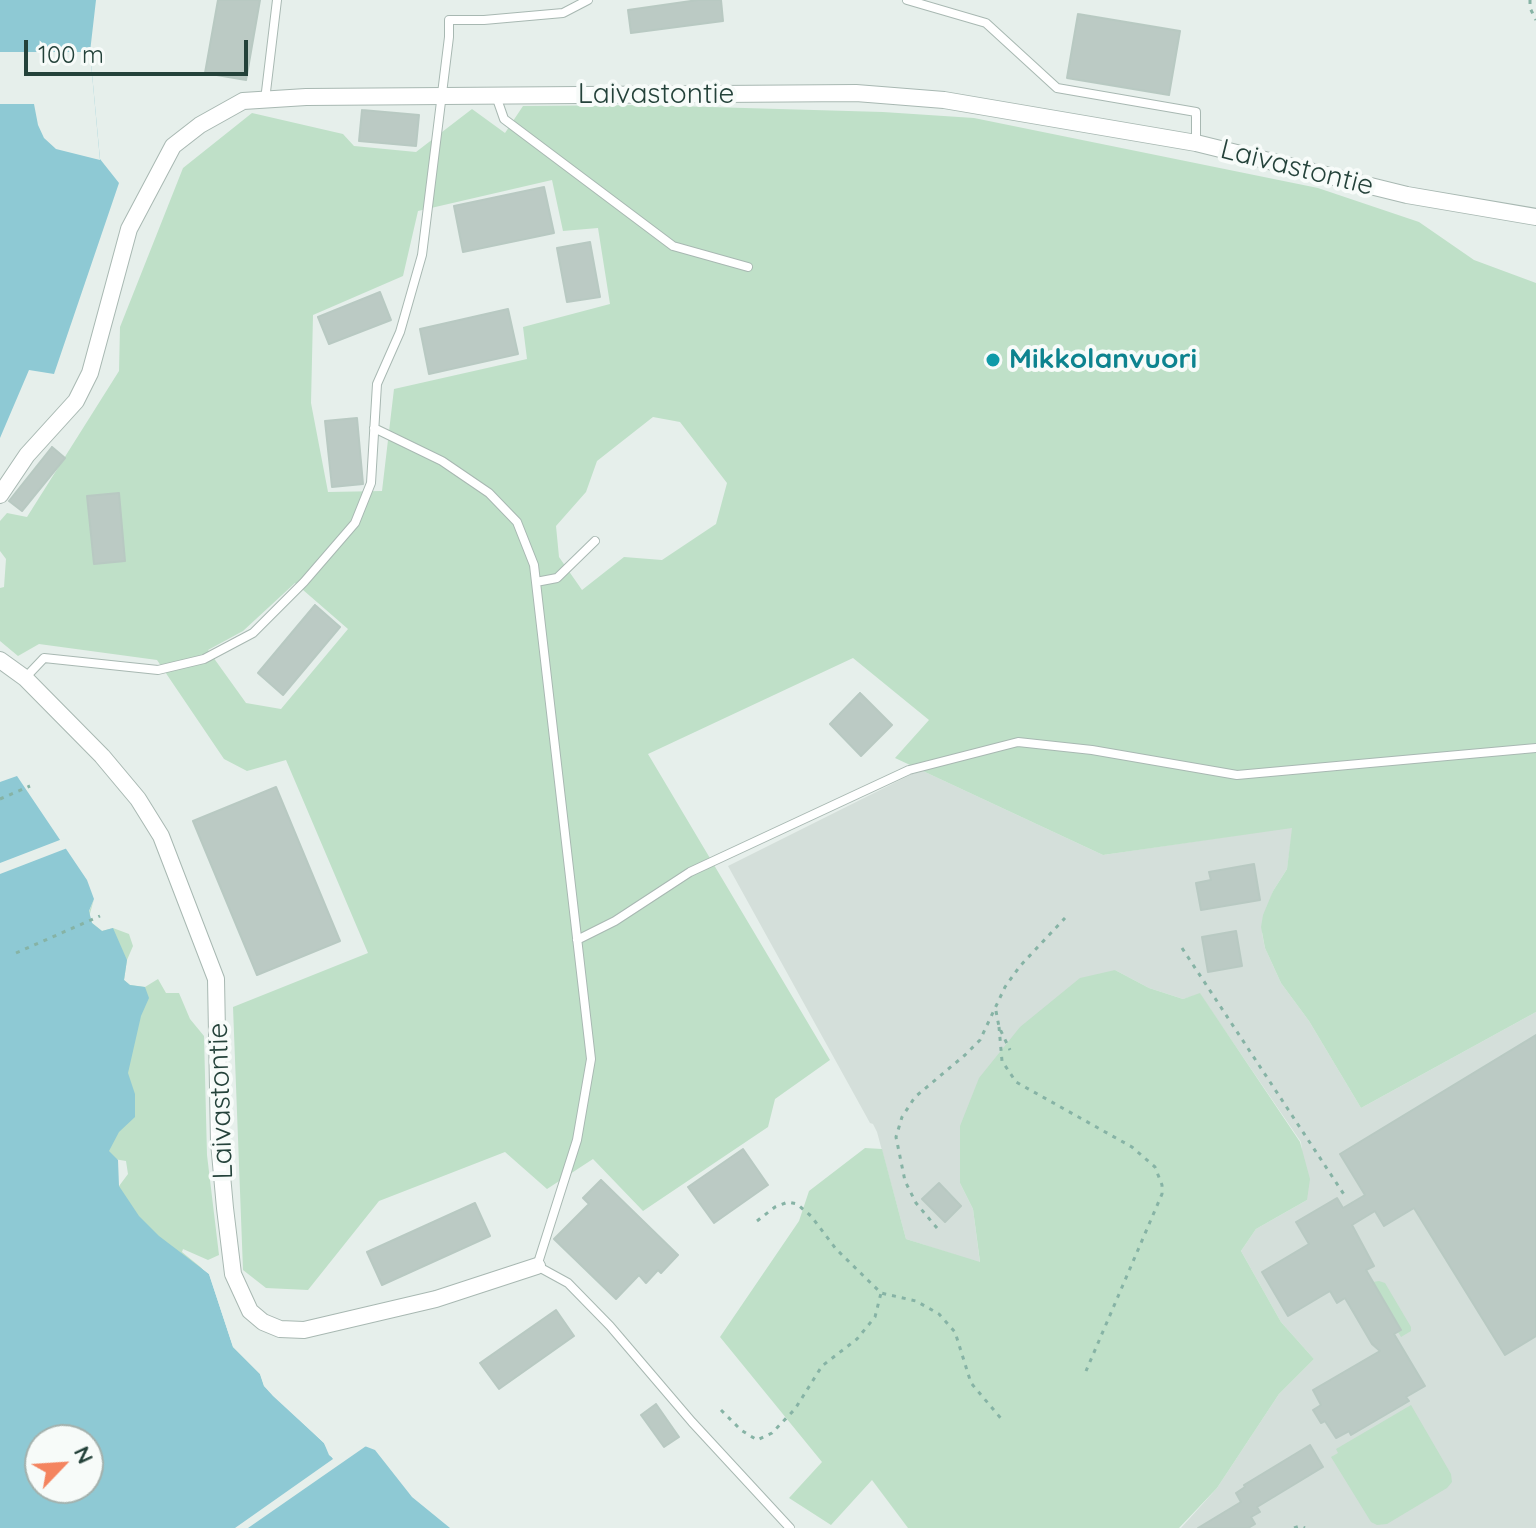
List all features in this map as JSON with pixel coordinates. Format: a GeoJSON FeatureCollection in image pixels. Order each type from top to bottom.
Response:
{"type":"FeatureCollection","features":[{"type":"Feature","properties":{"kind":"street","name":"Laivastontie"},"geometry":{"type":"LineString","coordinates":[[0,495],[27,455],[76,401],[90,373],[129,229],[173,146],[229,107],[243,101],[306,97],[856,93],[944,100],[1196,143],[1407,195],[1536,217]]}},
{"type":"Feature","properties":{"kind":"street","name":"Laivastontie"},"geometry":{"type":"LineString","coordinates":[[0,660],[25,678],[102,756],[138,799],[161,836],[216,979],[219,1142],[225,1208],[233,1274],[250,1311],[271,1326],[304,1330],[436,1299],[537,1266]]}},
{"type":"Feature","properties":{"kind":"lane"},"geometry":{"type":"LineString","coordinates":[[265,100],[277,0]]}},
{"type":"Feature","properties":{"kind":"lane"},"geometry":{"type":"LineString","coordinates":[[25,678],[44,658],[158,670],[204,659],[253,633],[304,582],[355,523],[371,483],[377,384],[400,332],[422,255],[449,20],[563,13],[588,0]]}},
{"type":"Feature","properties":{"kind":"lane"},"geometry":{"type":"LineString","coordinates":[[907,0],[986,23],[1057,88],[1196,112],[1196,143]]}},
{"type":"Feature","properties":{"kind":"lane"},"geometry":{"type":"LineString","coordinates":[[496,95],[504,119],[673,246],[748,267]]}},
{"type":"Feature","properties":{"kind":"lane"},"geometry":{"type":"LineString","coordinates":[[374,428],[442,461],[489,493],[517,522],[534,565],[591,1059],[577,1140],[537,1266],[568,1283],[610,1326],[692,1422],[790,1528]]}},
{"type":"Feature","properties":{"kind":"lane"},"geometry":{"type":"LineString","coordinates":[[536,582],[557,578],[595,541]]}},
{"type":"Feature","properties":{"kind":"lane"},"geometry":{"type":"LineString","coordinates":[[577,940],[615,921],[690,872],[909,770],[1018,742],[1092,750],[1237,775],[1536,748]]}},
{"type":"Feature","properties":{"kind":"path"},"geometry":{"type":"LineString","coordinates":[[1530,0],[1536,20]]}},
{"type":"Feature","properties":{"kind":"path"},"geometry":{"type":"LineString","coordinates":[[0,799],[30,786]]}},
{"type":"Feature","properties":{"kind":"path"},"geometry":{"type":"LineString","coordinates":[[16,953],[100,916]]}},
{"type":"Feature","properties":{"kind":"path"},"geometry":{"type":"LineString","coordinates":[[937,1228],[916,1203],[905,1181],[896,1137],[902,1117],[915,1097],[980,1040],[1020,966],[1065,918]]}},
{"type":"Feature","properties":{"kind":"path"},"geometry":{"type":"LineString","coordinates":[[1182,948],[1345,1196]]}},
{"type":"Feature","properties":{"kind":"path"},"geometry":{"type":"LineString","coordinates":[[996,1007],[1002,1061],[1016,1082],[1132,1147],[1155,1167],[1162,1185],[1162,1194],[1086,1371]]}},
{"type":"Feature","properties":{"kind":"path"},"geometry":{"type":"LineString","coordinates":[[999,1027],[1010,1050]]}},
{"type":"Feature","properties":{"kind":"path"},"geometry":{"type":"LineString","coordinates":[[757,1221],[775,1207],[788,1202],[797,1204],[811,1216],[836,1249],[881,1293],[916,1301],[939,1314],[955,1332],[971,1383],[1004,1422]]}},
{"type":"Feature","properties":{"kind":"path"},"geometry":{"type":"LineString","coordinates":[[721,1410],[741,1430],[757,1440],[772,1433],[795,1409],[822,1366],[857,1339],[875,1317],[881,1293]]}},
{"type":"Feature","properties":{"kind":"path"},"geometry":{"type":"LineString","coordinates":[[1294,1528],[1305,1528]]}},
{"type":"Feature","properties":{"kind":"shaded area"},"geometry":{"type":"Polygon","coordinates":[[[923,771],[1103,855],[1293,827],[1287,869],[1273,891],[1262,933],[1265,948],[1281,983],[1309,1021],[1361,1108],[1536,1012],[1536,1528],[1181,1528],[1217,1488],[1279,1394],[1314,1359],[1281,1322],[1241,1251],[1256,1229],[1307,1200],[1301,1142],[1200,994],[1183,999],[1149,988],[1115,970],[960,1183],[973,1209],[980,1263],[906,1239],[877,1132],[728,866],[923,771]]]}},
{"type":"Feature","properties":{"kind":"green space"},"geometry":{"type":"Polygon","coordinates":[[[641,105],[883,112],[974,118],[1318,188],[1419,222],[1474,260],[1536,283],[1536,1012],[1361,1108],[1309,1021],[1281,983],[1265,948],[1261,927],[1263,915],[1287,869],[1292,828],[1103,855],[895,758],[929,720],[853,658],[648,754],[830,1060],[775,1099],[768,1127],[643,1211],[593,1159],[547,1189],[505,1152],[379,1201],[308,1290],[266,1288],[243,1270],[233,1007],[368,953],[286,760],[247,771],[224,759],[157,660],[39,644],[18,656],[0,641],[0,588],[4,587],[6,559],[0,551],[0,521],[7,513],[27,517],[119,371],[120,327],[183,168],[252,113],[343,134],[354,146],[416,152],[472,109],[505,133],[523,106],[641,105]],[[552,180],[418,211],[403,276],[313,315],[311,403],[328,492],[382,491],[394,389],[527,359],[523,327],[610,304],[598,228],[563,231],[552,180]],[[653,417],[597,461],[586,492],[556,526],[559,557],[582,590],[624,557],[662,560],[716,524],[727,483],[680,422],[653,417]],[[295,583],[243,631],[208,650],[246,703],[281,709],[348,629],[295,583]]]}},
{"type":"Feature","properties":{"kind":"green space"},"geometry":{"type":"Polygon","coordinates":[[[94,899],[89,917],[92,923],[102,931],[113,928],[129,934],[133,946],[124,980],[130,985],[145,987],[158,979],[166,993],[179,993],[190,1019],[204,1036],[207,1155],[219,1255],[208,1260],[183,1249],[201,1266],[233,1347],[260,1374],[264,1386],[273,1396],[277,1427],[91,1199],[119,1186],[128,1174],[126,1161],[108,1158],[78,940],[94,899]]]}},
{"type":"Feature","properties":{"kind":"green space"},"geometry":{"type":"Polygon","coordinates":[[[1115,970],[1149,988],[1183,999],[1200,993],[1300,1142],[1310,1179],[1307,1200],[1256,1229],[1241,1251],[1281,1322],[1314,1359],[1279,1394],[1217,1488],[1179,1528],[908,1528],[872,1480],[831,1525],[789,1498],[822,1462],[720,1337],[799,1221],[809,1191],[865,1148],[882,1149],[906,1239],[980,1262],[973,1209],[960,1183],[960,1126],[979,1078],[1020,1027],[1080,978],[1115,970]]]}},
{"type":"Feature","properties":{"kind":"green space"},"geometry":{"type":"Polygon","coordinates":[[[1373,1282],[1385,1283],[1411,1327],[1411,1331],[1401,1337],[1398,1332],[1401,1330],[1373,1282]]]}},
{"type":"Feature","properties":{"kind":"green space"},"geometry":{"type":"Polygon","coordinates":[[[1411,1405],[1451,1474],[1452,1482],[1387,1524],[1377,1525],[1371,1522],[1331,1457],[1338,1453],[1336,1449],[1411,1405]]]}},
{"type":"Feature","properties":{"kind":"water"},"geometry":{"type":"Polygon","coordinates":[[[0,0],[96,0],[90,52],[100,159],[119,183],[54,374],[29,370],[0,438],[0,0]]]}},
{"type":"Feature","properties":{"kind":"water"},"geometry":{"type":"Polygon","coordinates":[[[17,776],[87,880],[94,899],[89,911],[92,923],[102,931],[113,928],[127,960],[124,980],[130,985],[145,987],[149,998],[141,1016],[128,1073],[135,1094],[135,1117],[119,1132],[109,1151],[118,1160],[119,1186],[139,1216],[159,1236],[209,1274],[233,1347],[260,1374],[264,1386],[324,1443],[329,1455],[335,1460],[362,1445],[375,1450],[412,1497],[450,1528],[0,1528],[0,782],[17,776]]]}},
{"type":"Feature","properties":{"kind":"pier"},"geometry":{"type":"Polygon","coordinates":[[[0,52],[90,52],[100,160],[56,149],[44,138],[34,104],[0,104],[0,52]]]}},
{"type":"Feature","properties":{"kind":"pier"},"geometry":{"type":"Polygon","coordinates":[[[65,838],[70,847],[0,874],[0,863],[65,838]]]}},
{"type":"Feature","properties":{"kind":"pier"},"geometry":{"type":"Polygon","coordinates":[[[183,1249],[213,1272],[236,1345],[263,1372],[276,1394],[327,1441],[332,1453],[336,1456],[342,1454],[361,1441],[369,1444],[248,1528],[235,1528],[333,1459],[324,1443],[273,1396],[264,1386],[260,1374],[233,1347],[209,1274],[182,1252],[183,1249]]]}},
{"type":"Feature","properties":{"kind":"building"},"geometry":{"type":"Polygon","coordinates":[[[218,0],[260,0],[246,80],[205,73],[218,0]]]}},
{"type":"Feature","properties":{"kind":"building"},"geometry":{"type":"Polygon","coordinates":[[[698,0],[721,0],[723,21],[631,33],[628,10],[698,0]]]}},
{"type":"Feature","properties":{"kind":"building"},"geometry":{"type":"Polygon","coordinates":[[[1078,14],[1180,31],[1169,95],[1067,78],[1078,14]]]}},
{"type":"Feature","properties":{"kind":"building"},"geometry":{"type":"Polygon","coordinates":[[[362,110],[419,115],[416,146],[359,141],[362,110]]]}},
{"type":"Feature","properties":{"kind":"building"},"geometry":{"type":"Polygon","coordinates":[[[544,187],[554,233],[463,252],[454,206],[544,187]]]}},
{"type":"Feature","properties":{"kind":"building"},"geometry":{"type":"Polygon","coordinates":[[[590,242],[600,297],[567,302],[557,248],[590,242]]]}},
{"type":"Feature","properties":{"kind":"building"},"geometry":{"type":"Polygon","coordinates":[[[380,292],[391,320],[329,344],[318,317],[380,292]]]}},
{"type":"Feature","properties":{"kind":"building"},"geometry":{"type":"Polygon","coordinates":[[[508,309],[518,354],[429,374],[420,329],[508,309]]]}},
{"type":"Feature","properties":{"kind":"building"},"geometry":{"type":"Polygon","coordinates":[[[357,418],[363,484],[332,487],[325,421],[357,418]]]}},
{"type":"Feature","properties":{"kind":"building"},"geometry":{"type":"Polygon","coordinates":[[[52,447],[65,458],[22,511],[9,501],[52,447]]]}},
{"type":"Feature","properties":{"kind":"building"},"geometry":{"type":"Polygon","coordinates":[[[119,493],[125,561],[94,564],[87,496],[119,493]]]}},
{"type":"Feature","properties":{"kind":"building"},"geometry":{"type":"Polygon","coordinates":[[[315,605],[340,627],[283,695],[258,673],[315,605]]]}},
{"type":"Feature","properties":{"kind":"building"},"geometry":{"type":"Polygon","coordinates":[[[860,693],[892,725],[861,756],[830,724],[860,693]]]}},
{"type":"Feature","properties":{"kind":"building"},"geometry":{"type":"Polygon","coordinates":[[[276,787],[340,941],[257,975],[193,821],[276,787]]]}},
{"type":"Feature","properties":{"kind":"building"},"geometry":{"type":"Polygon","coordinates":[[[1254,864],[1260,900],[1201,910],[1196,883],[1211,880],[1209,872],[1254,864]]]}},
{"type":"Feature","properties":{"kind":"building"},"geometry":{"type":"Polygon","coordinates":[[[1236,931],[1242,966],[1208,972],[1202,937],[1236,931]]]}},
{"type":"Feature","properties":{"kind":"building"},"geometry":{"type":"Polygon","coordinates":[[[1536,1035],[1536,1336],[1505,1355],[1414,1208],[1384,1226],[1375,1211],[1352,1225],[1374,1266],[1366,1270],[1401,1330],[1394,1334],[1425,1386],[1406,1397],[1409,1401],[1351,1435],[1349,1431],[1336,1438],[1313,1410],[1321,1405],[1313,1390],[1380,1351],[1372,1344],[1345,1298],[1337,1303],[1330,1291],[1288,1316],[1262,1272],[1309,1244],[1296,1222],[1337,1198],[1343,1208],[1365,1195],[1340,1154],[1536,1035]]]}},
{"type":"Feature","properties":{"kind":"building"},"geometry":{"type":"Polygon","coordinates":[[[743,1149],[768,1185],[714,1223],[688,1187],[743,1149]]]}},
{"type":"Feature","properties":{"kind":"building"},"geometry":{"type":"Polygon","coordinates":[[[601,1180],[678,1255],[646,1283],[639,1275],[616,1299],[554,1239],[589,1204],[583,1198],[601,1180]]]}},
{"type":"Feature","properties":{"kind":"building"},"geometry":{"type":"Polygon","coordinates":[[[939,1183],[961,1206],[945,1222],[922,1199],[939,1183]]]}},
{"type":"Feature","properties":{"kind":"building"},"geometry":{"type":"Polygon","coordinates":[[[475,1203],[490,1236],[382,1285],[367,1252],[475,1203]]]}},
{"type":"Feature","properties":{"kind":"building"},"geometry":{"type":"Polygon","coordinates":[[[556,1310],[574,1336],[499,1389],[480,1363],[556,1310]]]}},
{"type":"Feature","properties":{"kind":"building"},"geometry":{"type":"Polygon","coordinates":[[[656,1404],[679,1437],[664,1447],[641,1415],[656,1404]]]}},
{"type":"Feature","properties":{"kind":"building"},"geometry":{"type":"Polygon","coordinates":[[[1310,1445],[1323,1467],[1257,1507],[1260,1512],[1251,1517],[1255,1524],[1248,1528],[1198,1528],[1241,1502],[1236,1493],[1244,1485],[1310,1445]]]}},
{"type":"Feature","properties":{"kind":"place","name":"Mikkolanvuori"},"geometry":{"type":"Point","coordinates":[993,360]}}]}
